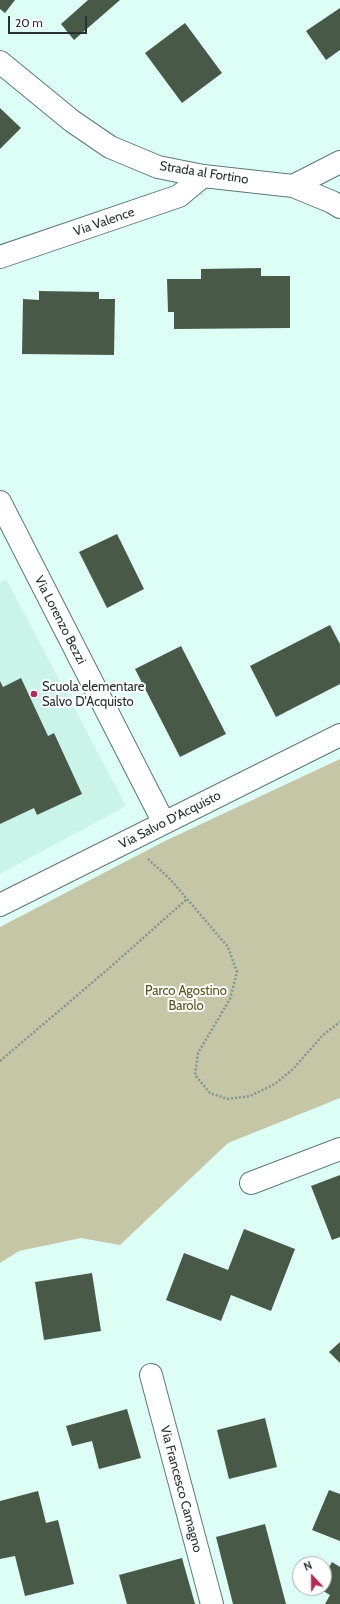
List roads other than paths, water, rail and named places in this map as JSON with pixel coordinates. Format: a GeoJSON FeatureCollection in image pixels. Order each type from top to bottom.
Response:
{"type":"FeatureCollection","features":[{"type":"Feature","properties":{"kind":"street","name":"Strada al Fortino"},"geometry":{"type":"LineString","coordinates":[[0,62],[72,121],[110,147],[158,167],[202,176],[293,186],[332,202],[340,207]]}},
{"type":"Feature","properties":{"kind":"street"},"geometry":{"type":"LineString","coordinates":[[293,186],[340,162]]}},
{"type":"Feature","properties":{"kind":"street","name":"Via Valence"},"geometry":{"type":"LineString","coordinates":[[0,257],[179,196],[202,176]]}},
{"type":"Feature","properties":{"kind":"street","name":"Via Lorenzo Bezzi"},"geometry":{"type":"LineString","coordinates":[[0,502],[164,824]]}},
{"type":"Feature","properties":{"kind":"street","name":"Via Salvo D'Acquisto"},"geometry":{"type":"LineString","coordinates":[[0,905],[340,735]]}},
{"type":"Feature","properties":{"kind":"street"},"geometry":{"type":"LineString","coordinates":[[251,1184],[340,1149]]}},
{"type":"Feature","properties":{"kind":"street","name":"Via Francesco Camagno"},"geometry":{"type":"LineString","coordinates":[[151,1375],[212,1604]]}},
{"type":"Feature","properties":{"kind":"place","name":"Scuola elementare Salvo D'Acquisto"},"geometry":{"type":"Point","coordinates":[34,694]}},
{"type":"Feature","properties":{"kind":"park label","name":"Parco Agostino Barolo"},"geometry":{"type":"Point","coordinates":[186,998]}}]}
